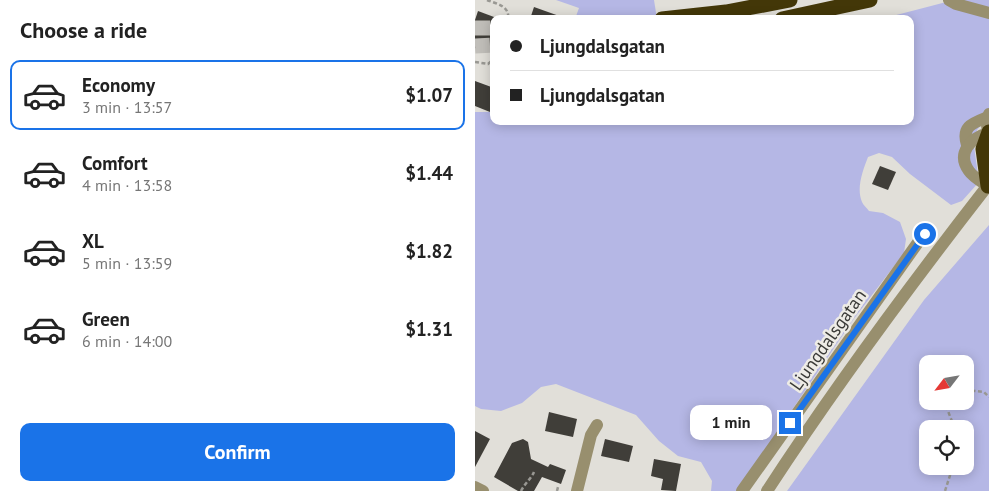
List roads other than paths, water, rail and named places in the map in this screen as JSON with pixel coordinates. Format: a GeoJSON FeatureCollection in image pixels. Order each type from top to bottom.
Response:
{"type":"FeatureCollection","features":[{"type":"Feature","properties":{"kind":"highway"},"geometry":{"type":"LineString","coordinates":[[699,15],[790,0]]}},
{"type":"Feature","properties":{"kind":"highway"},"geometry":{"type":"LineString","coordinates":[[801,15],[871,0]]}},
{"type":"Feature","properties":{"kind":"highway"},"geometry":{"type":"LineString","coordinates":[[988,185],[983,149],[989,124]]}},
{"type":"Feature","properties":{"kind":"street"},"geometry":{"type":"LineString","coordinates":[[949,0],[956,4],[989,13]]}},
{"type":"Feature","properties":{"kind":"street"},"geometry":{"type":"LineString","coordinates":[[767,491],[858,358],[988,185],[970,173],[966,166],[965,155],[967,145],[989,124]]}},
{"type":"Feature","properties":{"kind":"street","name":"Ljungdalsgatan"},"geometry":{"type":"LineString","coordinates":[[743,491],[925,234]]}},
{"type":"Feature","properties":{"kind":"street"},"geometry":{"type":"LineString","coordinates":[[577,491],[591,435],[597,425]]}},
{"type":"Feature","properties":{"kind":"street"},"geometry":{"type":"LineString","coordinates":[[475,486],[483,491]]}},
{"type":"Feature","properties":{"kind":"tunnel"},"geometry":{"type":"LineString","coordinates":[[475,28],[490,28]]}},
{"type":"Feature","properties":{"kind":"tunnel"},"geometry":{"type":"LineString","coordinates":[[475,46],[490,45]]}}]}
